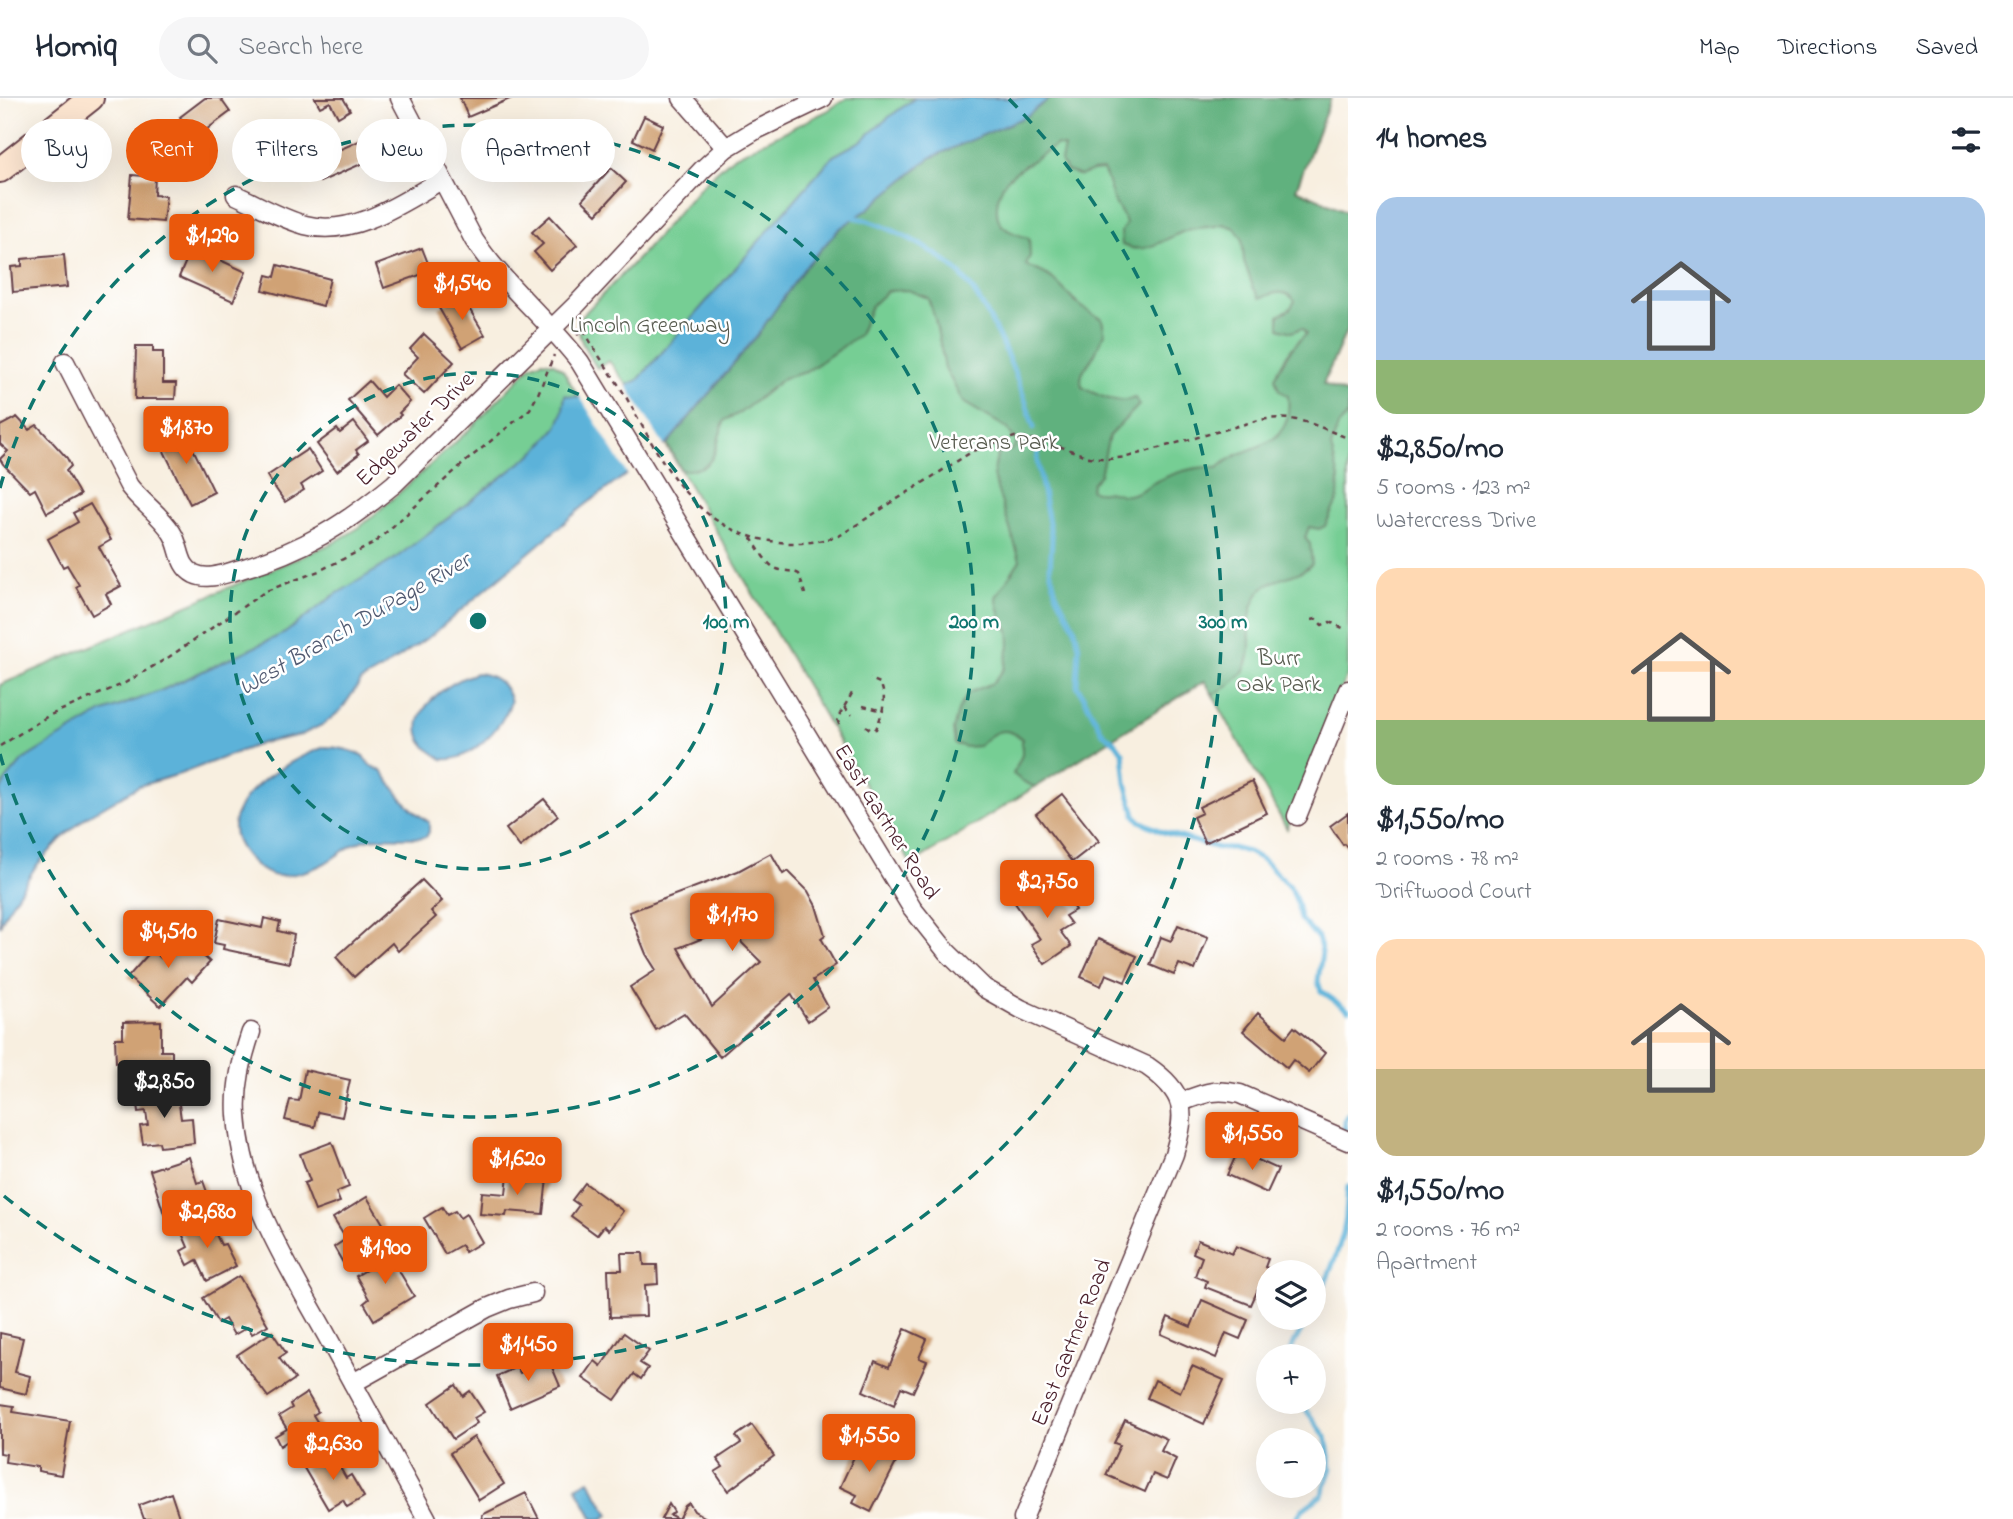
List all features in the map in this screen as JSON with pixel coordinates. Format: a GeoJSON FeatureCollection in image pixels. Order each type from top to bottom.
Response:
{"type":"FeatureCollection","features":[{"type":"Feature","properties":{"kind":"main road"},"geometry":{"type":"LineString","coordinates":[[0,170],[91,98]]}},
{"type":"Feature","properties":{"kind":"street","name":"East Gartner Road"},"geometry":{"type":"LineString","coordinates":[[400,98],[410,119]]}},
{"type":"Feature","properties":{"kind":"street"},"geometry":{"type":"LineString","coordinates":[[682,98],[726,148]]}},
{"type":"Feature","properties":{"kind":"street","name":"Edgewater Drive"},"geometry":{"type":"LineString","coordinates":[[65,362],[129,486],[138,499],[172,533],[186,568],[197,575],[213,577],[295,550],[325,535],[355,515],[394,484],[552,328],[726,148],[754,131],[823,98]]}},
{"type":"Feature","properties":{"kind":"street"},"geometry":{"type":"LineString","coordinates":[[236,195],[304,225],[338,227],[383,212],[437,182]]}},
{"type":"Feature","properties":{"kind":"street","name":"East Gartner Road"},"geometry":{"type":"LineString","coordinates":[[442,182],[488,261],[552,328],[580,362],[912,908],[947,952],[990,992],[1021,1009],[1147,1066],[1158,1074],[1181,1102],[1182,1127],[1174,1153],[1023,1519]]}},
{"type":"Feature","properties":{"kind":"street"},"geometry":{"type":"LineString","coordinates":[[1297,816],[1340,735],[1348,690]]}},
{"type":"Feature","properties":{"kind":"street"},"geometry":{"type":"LineString","coordinates":[[251,1032],[240,1066],[236,1114],[251,1184],[274,1240],[427,1519]]}},
{"type":"Feature","properties":{"kind":"street"},"geometry":{"type":"LineString","coordinates":[[1181,1102],[1210,1091],[1224,1090],[1240,1094],[1348,1140]]}},
{"type":"Feature","properties":{"kind":"street"},"geometry":{"type":"LineString","coordinates":[[353,1383],[487,1308],[533,1293]]}},
{"type":"Feature","properties":{"kind":"path"},"geometry":{"type":"LineString","coordinates":[[580,333],[584,329],[595,350],[613,373],[670,473],[696,505],[719,524],[751,538],[794,545],[839,536],[973,451],[1015,438],[1045,440],[1089,457],[1109,459],[1127,457],[1278,417],[1299,419],[1348,438]]}},
{"type":"Feature","properties":{"kind":"path"},"geometry":{"type":"LineString","coordinates":[[0,746],[48,716],[125,683],[169,657],[266,591],[320,571],[373,544],[464,462],[530,409],[552,356]]}},
{"type":"Feature","properties":{"kind":"path"},"geometry":{"type":"LineString","coordinates":[[751,538],[771,566],[799,574],[805,594]]}},
{"type":"Feature","properties":{"kind":"path"},"geometry":{"type":"LineString","coordinates":[[1312,620],[1316,619],[1322,625],[1330,622],[1347,629]]}},
{"type":"Feature","properties":{"kind":"path"},"geometry":{"type":"LineString","coordinates":[[866,726],[872,730],[876,729],[884,711],[884,689],[880,683],[870,679]]}},
{"type":"Feature","properties":{"kind":"path"},"geometry":{"type":"LineString","coordinates":[[839,724],[836,719],[854,690]]}},
{"type":"Feature","properties":{"kind":"path"},"geometry":{"type":"LineString","coordinates":[[863,706],[884,711]]}},
{"type":"Feature","properties":{"kind":"path"},"geometry":{"type":"LineString","coordinates":[[844,707],[852,715]]}},
{"type":"Feature","properties":{"kind":"green space","name":"Veterans Park"},"geometry":{"type":"Polygon","coordinates":[[[847,98],[1331,98],[1296,189],[1348,212],[1348,327],[1323,384],[1348,394],[1348,672],[1287,829],[1205,681],[911,864],[643,406],[609,361],[597,368],[581,339],[578,320],[642,254],[701,186],[733,157],[827,111],[847,98]]]}},
{"type":"Feature","properties":{"kind":"green space"},"geometry":{"type":"Polygon","coordinates":[[[1050,98],[1331,98],[1296,189],[1348,212],[1348,327],[1323,384],[1348,394],[1348,415],[1338,426],[1331,447],[1339,478],[1338,499],[1325,526],[1319,529],[1309,527],[1305,538],[1310,544],[1312,564],[1270,583],[1259,593],[1252,607],[1248,659],[1243,671],[1232,683],[1213,695],[1205,681],[1035,787],[1013,774],[1022,755],[1022,739],[1016,734],[999,732],[979,746],[955,744],[953,730],[958,711],[968,693],[993,683],[1004,669],[1010,641],[996,597],[1020,560],[993,476],[997,456],[1002,451],[1012,450],[1017,443],[1007,428],[963,402],[945,368],[928,298],[908,290],[887,291],[871,306],[859,335],[806,372],[784,378],[740,413],[725,420],[713,456],[703,467],[681,470],[667,444],[756,337],[805,267],[839,229],[867,210],[930,158],[1027,116],[1050,98]],[[1056,145],[1010,176],[1000,193],[997,214],[1008,230],[1029,238],[1030,256],[1026,265],[1052,278],[1082,307],[1102,319],[1105,334],[1082,373],[1082,387],[1114,400],[1135,398],[1139,405],[1109,436],[1100,475],[1092,483],[1091,490],[1124,495],[1138,492],[1177,473],[1218,468],[1229,459],[1276,437],[1284,428],[1288,415],[1288,396],[1279,390],[1275,378],[1288,354],[1306,334],[1302,328],[1292,332],[1279,328],[1279,315],[1290,309],[1295,301],[1283,293],[1260,298],[1244,261],[1242,238],[1235,228],[1223,224],[1190,229],[1147,248],[1122,245],[1121,231],[1126,224],[1114,202],[1103,170],[1081,176],[1066,171],[1061,161],[1064,147],[1056,145]]]}},
{"type":"Feature","properties":{"kind":"green space"},"geometry":{"type":"Polygon","coordinates":[[[542,361],[554,363],[563,370],[605,443],[0,845],[0,685],[333,543],[360,527],[470,429],[531,366],[542,361]]]}},
{"type":"Feature","properties":{"kind":"water","name":"West Branch DuPage River"},"geometry":{"type":"Polygon","coordinates":[[[915,98],[1050,98],[1027,116],[930,158],[867,210],[839,229],[805,267],[756,337],[667,444],[584,506],[433,634],[361,681],[341,710],[324,724],[301,735],[262,743],[180,774],[139,786],[86,817],[36,866],[0,926],[0,792],[6,780],[23,760],[101,713],[160,691],[285,633],[333,596],[393,560],[536,451],[557,427],[565,395],[584,397],[603,394],[638,380],[833,156],[861,141],[915,98]]]}},
{"type":"Feature","properties":{"kind":"water"},"geometry":{"type":"Polygon","coordinates":[[[477,673],[490,676],[506,690],[511,702],[507,712],[493,732],[474,749],[453,759],[442,759],[425,746],[419,734],[419,722],[424,710],[443,690],[477,673]]]}},
{"type":"Feature","properties":{"kind":"water"},"geometry":{"type":"Polygon","coordinates":[[[325,747],[339,748],[364,757],[370,765],[382,772],[409,806],[429,822],[429,832],[426,837],[386,837],[362,841],[308,870],[284,876],[269,874],[247,857],[236,838],[235,821],[241,804],[254,788],[271,775],[325,747]]]}},
{"type":"Feature","properties":{"kind":"water"},"geometry":{"type":"Polygon","coordinates":[[[589,1480],[609,1515],[602,1519],[593,1519],[576,1487],[589,1480]]]}},
{"type":"Feature","properties":{"kind":"pier"},"geometry":{"type":"Polygon","coordinates":[[[625,383],[666,449],[629,477],[579,395],[603,392],[625,383]]]}},
{"type":"Feature","properties":{"kind":"building"},"geometry":{"type":"Polygon","coordinates":[[[205,98],[220,98],[230,112],[218,121],[180,117],[205,98]]]}},
{"type":"Feature","properties":{"kind":"building"},"geometry":{"type":"Polygon","coordinates":[[[315,98],[343,98],[350,110],[338,117],[330,102],[320,107],[315,98]]]}},
{"type":"Feature","properties":{"kind":"building"},"geometry":{"type":"Polygon","coordinates":[[[460,98],[512,98],[468,117],[460,98]]]}},
{"type":"Feature","properties":{"kind":"building"},"geometry":{"type":"Polygon","coordinates":[[[644,116],[663,125],[652,149],[633,140],[644,116]]]}},
{"type":"Feature","properties":{"kind":"building"},"geometry":{"type":"Polygon","coordinates":[[[356,142],[356,166],[342,172],[342,148],[356,142]]]}},
{"type":"Feature","properties":{"kind":"building"},"geometry":{"type":"Polygon","coordinates":[[[615,172],[626,182],[597,214],[582,200],[598,182],[615,182],[615,172]]]}},
{"type":"Feature","properties":{"kind":"building"},"geometry":{"type":"Polygon","coordinates":[[[131,182],[155,182],[154,195],[166,196],[163,222],[128,219],[131,182]]]}},
{"type":"Feature","properties":{"kind":"building"},"geometry":{"type":"Polygon","coordinates":[[[550,216],[577,245],[550,270],[534,252],[543,244],[532,232],[550,216]]]}},
{"type":"Feature","properties":{"kind":"building"},"geometry":{"type":"Polygon","coordinates":[[[192,247],[246,272],[233,301],[179,277],[192,247]]]}},
{"type":"Feature","properties":{"kind":"building"},"geometry":{"type":"Polygon","coordinates":[[[422,248],[431,271],[384,288],[376,265],[422,248]]]}},
{"type":"Feature","properties":{"kind":"building"},"geometry":{"type":"Polygon","coordinates":[[[64,255],[67,287],[13,292],[11,267],[22,266],[22,259],[64,255]]]}},
{"type":"Feature","properties":{"kind":"building"},"geometry":{"type":"Polygon","coordinates":[[[278,265],[330,279],[323,306],[263,290],[267,275],[275,277],[278,265]]]}},
{"type":"Feature","properties":{"kind":"building"},"geometry":{"type":"Polygon","coordinates":[[[461,295],[485,335],[462,348],[439,308],[461,295]]]}},
{"type":"Feature","properties":{"kind":"building"},"geometry":{"type":"Polygon","coordinates":[[[424,334],[454,362],[424,394],[402,374],[418,357],[410,349],[424,334]]]}},
{"type":"Feature","properties":{"kind":"building"},"geometry":{"type":"Polygon","coordinates":[[[136,346],[153,346],[153,352],[163,352],[163,383],[176,383],[175,399],[135,399],[136,346]]]}},
{"type":"Feature","properties":{"kind":"building"},"geometry":{"type":"Polygon","coordinates":[[[369,381],[383,397],[395,385],[410,402],[399,413],[401,415],[378,435],[348,400],[369,381]]]}},
{"type":"Feature","properties":{"kind":"building"},"geometry":{"type":"Polygon","coordinates":[[[17,417],[29,430],[37,425],[71,466],[66,471],[80,495],[47,513],[35,489],[30,492],[0,459],[8,451],[0,444],[0,426],[17,417]]]}},
{"type":"Feature","properties":{"kind":"building"},"geometry":{"type":"Polygon","coordinates":[[[354,422],[368,441],[356,450],[359,454],[337,471],[317,444],[337,429],[340,433],[354,422]]]}},
{"type":"Feature","properties":{"kind":"building"},"geometry":{"type":"Polygon","coordinates":[[[183,428],[214,492],[190,504],[158,439],[183,428]]]}},
{"type":"Feature","properties":{"kind":"building"},"geometry":{"type":"Polygon","coordinates":[[[308,449],[322,471],[301,485],[304,490],[285,502],[267,476],[308,449]]]}},
{"type":"Feature","properties":{"kind":"building"},"geometry":{"type":"Polygon","coordinates":[[[90,504],[111,540],[99,547],[121,586],[106,594],[111,604],[92,615],[76,587],[79,585],[67,565],[63,567],[48,539],[78,522],[73,513],[90,504]]]}},
{"type":"Feature","properties":{"kind":"building"},"geometry":{"type":"Polygon","coordinates":[[[1252,781],[1267,813],[1205,843],[1193,817],[1202,813],[1199,807],[1252,781]]]}},
{"type":"Feature","properties":{"kind":"building"},"geometry":{"type":"Polygon","coordinates":[[[1062,794],[1099,841],[1072,862],[1036,814],[1062,794]]]}},
{"type":"Feature","properties":{"kind":"building"},"geometry":{"type":"Polygon","coordinates":[[[544,799],[558,816],[520,847],[506,829],[544,799]]]}},
{"type":"Feature","properties":{"kind":"building"},"geometry":{"type":"Polygon","coordinates":[[[1348,813],[1348,848],[1330,826],[1348,813]]]}},
{"type":"Feature","properties":{"kind":"building"},"geometry":{"type":"Polygon","coordinates":[[[771,853],[783,874],[788,871],[808,891],[825,935],[821,938],[836,965],[813,980],[828,1007],[808,1021],[791,994],[720,1057],[684,1013],[656,1030],[630,987],[656,970],[646,954],[629,912],[738,871],[771,853]],[[736,925],[678,948],[712,1007],[761,962],[742,943],[736,925]]]}},
{"type":"Feature","properties":{"kind":"building"},"geometry":{"type":"Polygon","coordinates":[[[422,880],[442,901],[431,911],[436,917],[398,951],[392,943],[354,977],[336,957],[422,880]]]}},
{"type":"Feature","properties":{"kind":"building"},"geometry":{"type":"Polygon","coordinates":[[[1041,885],[1047,894],[1058,886],[1075,910],[1065,916],[1071,924],[1060,931],[1071,946],[1045,964],[1031,944],[1040,939],[1015,903],[1041,885]]]}},
{"type":"Feature","properties":{"kind":"building"},"geometry":{"type":"Polygon","coordinates":[[[264,918],[280,922],[278,931],[294,935],[289,963],[223,949],[224,945],[214,943],[219,919],[262,928],[264,918]]]}},
{"type":"Feature","properties":{"kind":"building"},"geometry":{"type":"Polygon","coordinates":[[[1178,925],[1208,937],[1195,970],[1179,964],[1174,975],[1150,965],[1161,937],[1171,941],[1178,925]]]}},
{"type":"Feature","properties":{"kind":"building"},"geometry":{"type":"Polygon","coordinates":[[[181,936],[210,962],[192,982],[187,977],[160,1006],[128,977],[152,950],[161,958],[181,936]]]}},
{"type":"Feature","properties":{"kind":"building"},"geometry":{"type":"Polygon","coordinates":[[[1098,939],[1137,956],[1125,982],[1106,974],[1101,986],[1081,977],[1098,939]]]}},
{"type":"Feature","properties":{"kind":"building"},"geometry":{"type":"Polygon","coordinates":[[[1258,1013],[1286,1037],[1294,1027],[1325,1053],[1309,1073],[1293,1060],[1287,1068],[1243,1031],[1258,1013]]]}},
{"type":"Feature","properties":{"kind":"building"},"geometry":{"type":"Polygon","coordinates":[[[161,1021],[161,1051],[172,1051],[172,1076],[121,1078],[121,1062],[116,1062],[115,1038],[123,1038],[123,1022],[161,1021]]]}},
{"type":"Feature","properties":{"kind":"building"},"geometry":{"type":"Polygon","coordinates":[[[305,1070],[350,1080],[342,1117],[318,1112],[315,1127],[285,1120],[290,1100],[299,1101],[305,1070]]]}},
{"type":"Feature","properties":{"kind":"building"},"geometry":{"type":"Polygon","coordinates":[[[177,1090],[181,1119],[192,1118],[194,1143],[160,1147],[159,1142],[143,1144],[140,1126],[148,1125],[146,1111],[138,1112],[136,1094],[177,1090]]]}},
{"type":"Feature","properties":{"kind":"building"},"geometry":{"type":"Polygon","coordinates":[[[332,1142],[349,1187],[336,1192],[340,1202],[315,1211],[304,1183],[310,1181],[300,1154],[332,1142]]]}},
{"type":"Feature","properties":{"kind":"building"},"geometry":{"type":"Polygon","coordinates":[[[1238,1151],[1278,1169],[1267,1193],[1227,1175],[1238,1151]]]}},
{"type":"Feature","properties":{"kind":"building"},"geometry":{"type":"Polygon","coordinates":[[[189,1157],[197,1183],[203,1181],[212,1206],[192,1213],[188,1199],[176,1203],[178,1209],[164,1214],[150,1170],[189,1157]]]}},
{"type":"Feature","properties":{"kind":"building"},"geometry":{"type":"Polygon","coordinates":[[[508,1174],[547,1178],[543,1214],[507,1211],[506,1216],[480,1214],[482,1192],[506,1194],[508,1174]]]}},
{"type":"Feature","properties":{"kind":"building"},"geometry":{"type":"Polygon","coordinates":[[[585,1183],[623,1211],[609,1230],[604,1226],[597,1235],[571,1216],[579,1205],[572,1200],[585,1183]]]}},
{"type":"Feature","properties":{"kind":"building"},"geometry":{"type":"Polygon","coordinates":[[[367,1197],[390,1241],[346,1268],[334,1247],[346,1239],[333,1218],[367,1197]]]}},
{"type":"Feature","properties":{"kind":"building"},"geometry":{"type":"Polygon","coordinates":[[[442,1207],[447,1215],[455,1211],[460,1218],[466,1214],[482,1242],[465,1252],[461,1245],[445,1254],[424,1218],[442,1207]]]}},
{"type":"Feature","properties":{"kind":"building"},"geometry":{"type":"Polygon","coordinates":[[[208,1218],[221,1245],[225,1244],[236,1266],[207,1281],[197,1260],[188,1265],[181,1251],[188,1247],[181,1231],[208,1218]]]}},
{"type":"Feature","properties":{"kind":"building"},"geometry":{"type":"Polygon","coordinates":[[[1198,1240],[1232,1254],[1236,1246],[1268,1259],[1256,1260],[1256,1294],[1251,1305],[1205,1287],[1207,1281],[1195,1276],[1202,1257],[1193,1253],[1198,1240]]]}},
{"type":"Feature","properties":{"kind":"building"},"geometry":{"type":"Polygon","coordinates":[[[398,1251],[404,1262],[396,1266],[414,1296],[374,1320],[364,1303],[369,1299],[356,1276],[398,1251]]]}},
{"type":"Feature","properties":{"kind":"building"},"geometry":{"type":"Polygon","coordinates":[[[621,1253],[643,1253],[644,1265],[657,1265],[658,1284],[645,1285],[646,1316],[610,1317],[608,1270],[622,1270],[621,1253]]]}},
{"type":"Feature","properties":{"kind":"building"},"geometry":{"type":"Polygon","coordinates":[[[239,1276],[268,1325],[252,1334],[248,1327],[234,1335],[225,1319],[218,1323],[203,1298],[239,1276]]]}},
{"type":"Feature","properties":{"kind":"building"},"geometry":{"type":"Polygon","coordinates":[[[1202,1300],[1248,1320],[1240,1339],[1226,1333],[1216,1358],[1161,1334],[1168,1317],[1191,1327],[1202,1300]]]}},
{"type":"Feature","properties":{"kind":"building"},"geometry":{"type":"Polygon","coordinates":[[[905,1329],[927,1339],[919,1358],[927,1361],[913,1392],[901,1387],[894,1405],[863,1391],[875,1361],[889,1367],[905,1329]]]}},
{"type":"Feature","properties":{"kind":"building"},"geometry":{"type":"Polygon","coordinates":[[[272,1332],[286,1353],[279,1358],[295,1379],[268,1397],[237,1355],[272,1332]]]}},
{"type":"Feature","properties":{"kind":"building"},"geometry":{"type":"Polygon","coordinates":[[[0,1333],[23,1338],[15,1372],[30,1376],[26,1394],[0,1388],[0,1333]]]}},
{"type":"Feature","properties":{"kind":"building"},"geometry":{"type":"Polygon","coordinates":[[[624,1333],[649,1351],[640,1363],[648,1368],[641,1379],[634,1374],[615,1400],[583,1378],[595,1361],[601,1366],[624,1333]]]}},
{"type":"Feature","properties":{"kind":"building"},"geometry":{"type":"Polygon","coordinates":[[[549,1360],[560,1386],[510,1408],[497,1376],[517,1367],[520,1373],[549,1360]]]}},
{"type":"Feature","properties":{"kind":"building"},"geometry":{"type":"Polygon","coordinates":[[[1192,1366],[1224,1380],[1204,1424],[1147,1398],[1155,1380],[1180,1392],[1192,1366]]]}},
{"type":"Feature","properties":{"kind":"building"},"geometry":{"type":"Polygon","coordinates":[[[456,1385],[463,1396],[470,1391],[484,1412],[474,1418],[477,1423],[453,1439],[430,1403],[456,1385]]]}},
{"type":"Feature","properties":{"kind":"building"},"geometry":{"type":"Polygon","coordinates":[[[307,1393],[318,1412],[313,1415],[329,1441],[303,1457],[292,1438],[280,1446],[275,1436],[287,1429],[279,1416],[292,1408],[290,1404],[307,1393]]]}},
{"type":"Feature","properties":{"kind":"building"},"geometry":{"type":"Polygon","coordinates":[[[0,1404],[14,1406],[13,1412],[70,1421],[61,1475],[38,1471],[38,1467],[5,1462],[6,1454],[0,1453],[0,1404]]]}},
{"type":"Feature","properties":{"kind":"building"},"geometry":{"type":"Polygon","coordinates":[[[1125,1420],[1167,1439],[1161,1451],[1176,1459],[1167,1480],[1153,1474],[1145,1492],[1106,1475],[1120,1445],[1114,1443],[1125,1420]]]}},
{"type":"Feature","properties":{"kind":"building"},"geometry":{"type":"Polygon","coordinates":[[[752,1425],[774,1456],[728,1491],[715,1472],[723,1467],[717,1459],[741,1443],[736,1436],[752,1425]]]}},
{"type":"Feature","properties":{"kind":"building"},"geometry":{"type":"Polygon","coordinates":[[[474,1437],[504,1484],[479,1500],[450,1453],[474,1437]]]}},
{"type":"Feature","properties":{"kind":"building"},"geometry":{"type":"Polygon","coordinates":[[[870,1440],[900,1455],[871,1512],[853,1503],[857,1495],[840,1487],[859,1446],[865,1449],[870,1440]]]}},
{"type":"Feature","properties":{"kind":"building"},"geometry":{"type":"Polygon","coordinates":[[[331,1452],[346,1478],[351,1475],[364,1497],[347,1507],[343,1500],[328,1509],[304,1468],[331,1452]]]}},
{"type":"Feature","properties":{"kind":"building"},"geometry":{"type":"Polygon","coordinates":[[[171,1493],[179,1517],[144,1519],[139,1505],[171,1493]]]}},
{"type":"Feature","properties":{"kind":"building"},"geometry":{"type":"Polygon","coordinates":[[[526,1493],[539,1519],[483,1519],[482,1515],[526,1493]]]}},
{"type":"Feature","properties":{"kind":"building"},"geometry":{"type":"Polygon","coordinates":[[[689,1503],[694,1511],[708,1519],[678,1519],[689,1503]]]}},
{"type":"Feature","properties":{"kind":"building"},"geometry":{"type":"Polygon","coordinates":[[[669,1504],[674,1512],[670,1515],[678,1519],[661,1519],[669,1504]]]}},
{"type":"Feature","properties":{"kind":"waterway"},"geometry":{"type":"LineString","coordinates":[[850,216],[878,224],[908,238],[959,273],[982,304],[993,325],[1013,369],[1034,428]]}},
{"type":"Feature","properties":{"kind":"waterway"},"geometry":{"type":"LineString","coordinates":[[1039,447],[1037,460],[1052,539],[1050,569],[1056,593],[1075,629],[1079,647],[1077,685],[1103,733],[1116,743],[1123,753],[1126,783],[1135,815],[1140,821],[1163,832],[1218,848],[1248,852],[1263,860],[1290,887],[1297,902],[1300,919],[1318,938],[1322,952],[1318,981],[1321,991],[1348,1010]]}},
{"type":"Feature","properties":{"kind":"waterway"},"geometry":{"type":"LineString","coordinates":[[1345,1131],[1344,1121],[1348,1114]]}},
{"type":"Feature","properties":{"kind":"waterway"},"geometry":{"type":"LineString","coordinates":[[1326,1280],[1343,1234],[1348,1186]]}},
{"type":"Feature","properties":{"kind":"waterway"},"geometry":{"type":"LineString","coordinates":[[1294,1344],[1301,1330]]}},
{"type":"Feature","properties":{"kind":"waterway"},"geometry":{"type":"LineString","coordinates":[[1295,1519],[1303,1509],[1322,1495],[1331,1468],[1326,1437],[1309,1414]]}},
{"type":"Feature","properties":{"kind":"park label","name":"Lincoln Greenway"},"geometry":{"type":"Point","coordinates":[650,324]}},
{"type":"Feature","properties":{"kind":"park label","name":"Burr Oak Park"},"geometry":{"type":"Point","coordinates":[1279,670]}}]}
